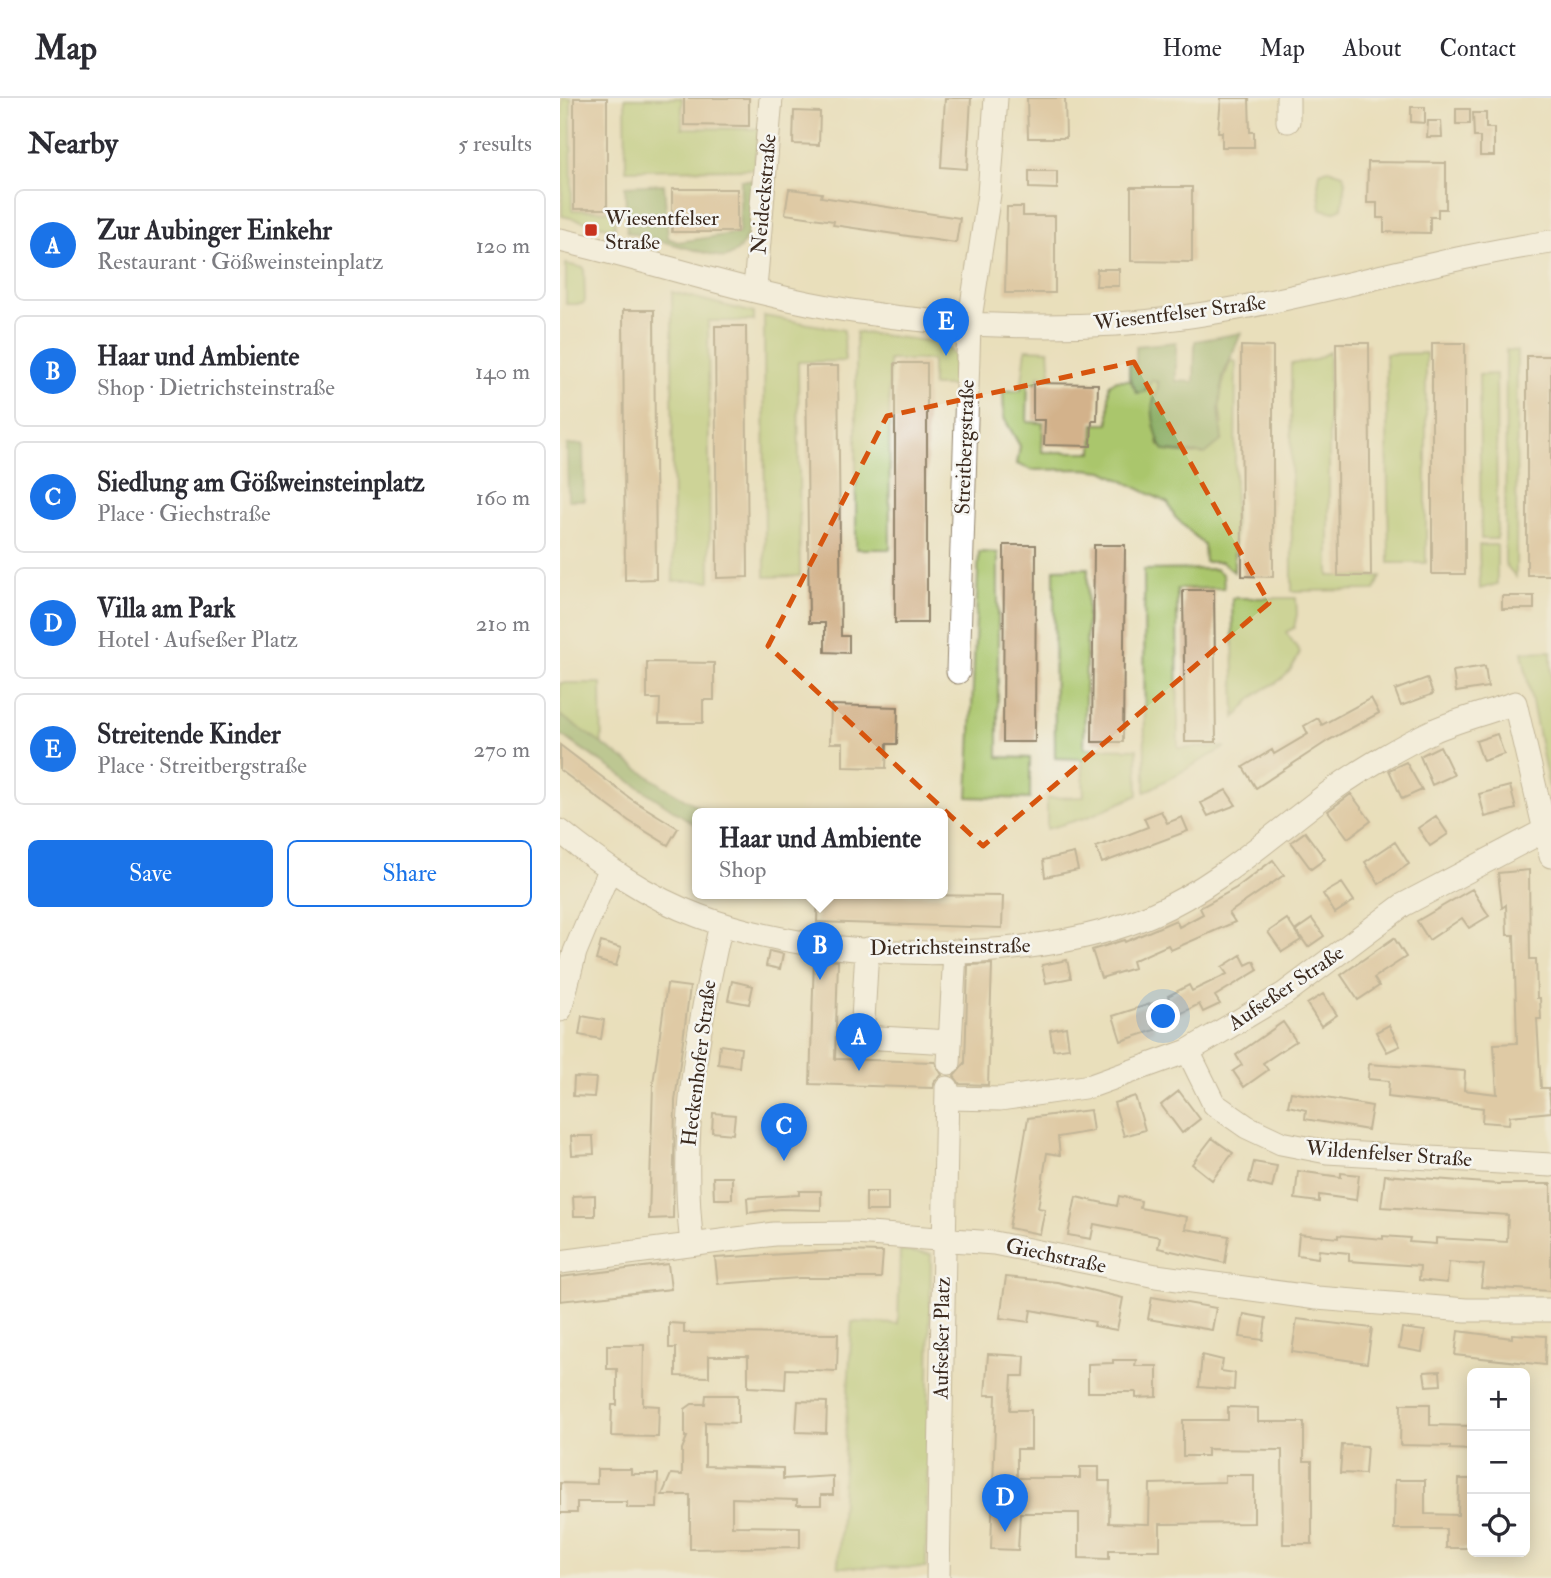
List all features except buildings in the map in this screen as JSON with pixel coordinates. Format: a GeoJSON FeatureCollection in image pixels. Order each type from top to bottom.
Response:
{"type":"FeatureCollection","features":[{"type":"Feature","properties":{"kind":"street","name":"Neideckstraße"},"geometry":{"type":"LineString","coordinates":[[755,289],[771,98]]}},
{"type":"Feature","properties":{"kind":"street","name":"Streitbergstraße"},"geometry":{"type":"LineString","coordinates":[[958,672],[969,325],[989,194],[996,98]]}},
{"type":"Feature","properties":{"kind":"street"},"geometry":{"type":"LineString","coordinates":[[1287,121],[1288,98]]}},
{"type":"Feature","properties":{"kind":"street","name":"Wiesentfelser Straße"},"geometry":{"type":"LineString","coordinates":[[560,240],[851,311],[969,325],[1116,324],[1239,309],[1500,249],[1551,242]]}},
{"type":"Feature","properties":{"kind":"street","name":"Dietrichsteinstraße"},"geometry":{"type":"LineString","coordinates":[[560,831],[610,870],[669,903],[722,924],[783,940],[867,949],[1013,950],[1073,940],[1152,915],[1218,878],[1348,781],[1435,730],[1515,704],[1549,828]]}},
{"type":"Feature","properties":{"kind":"street"},"geometry":{"type":"LineString","coordinates":[[1549,828],[1551,856]]}},
{"type":"Feature","properties":{"kind":"street","name":"Aufseßer Straße"},"geometry":{"type":"LineString","coordinates":[[1000,1099],[1091,1086],[1188,1051],[1284,994],[1403,905],[1549,828]]}},
{"type":"Feature","properties":{"kind":"street"},"geometry":{"type":"LineString","coordinates":[[560,1010],[575,952],[610,870]]}},
{"type":"Feature","properties":{"kind":"street","name":"Heckenhofer Straße"},"geometry":{"type":"LineString","coordinates":[[692,1244],[686,1193],[691,1091],[722,924]]}},
{"type":"Feature","properties":{"kind":"street"},"geometry":{"type":"LineString","coordinates":[[867,949],[862,1037],[949,1053],[954,951]]}},
{"type":"Feature","properties":{"kind":"street","name":"Wildenfelser Straße"},"geometry":{"type":"LineString","coordinates":[[1188,1051],[1214,1104],[1247,1127],[1281,1143],[1327,1152],[1551,1165]]}},
{"type":"Feature","properties":{"kind":"street","name":"Aufseßer Platz"},"geometry":{"type":"LineString","coordinates":[[938,1578],[947,1093],[1000,1099]]}},
{"type":"Feature","properties":{"kind":"street","name":"Giechstraße"},"geometry":{"type":"LineString","coordinates":[[560,1262],[774,1234],[855,1233],[993,1243],[1156,1276],[1317,1298],[1466,1310],[1551,1310]]}},
{"type":"Feature","properties":{"kind":"highlighted area"},"geometry":{"type":"Polygon","coordinates":[[[1134,362],[1269,603],[983,846],[768,646],[887,416],[1134,362]]]}},
{"type":"Feature","properties":{"kind":"green space"},"geometry":{"type":"Polygon","coordinates":[[[562,98],[571,98],[572,210],[614,211],[615,229],[562,216],[562,98]]]}},
{"type":"Feature","properties":{"kind":"green space"},"geometry":{"type":"Polygon","coordinates":[[[625,98],[682,98],[682,128],[759,129],[754,169],[626,170],[625,98]]]}},
{"type":"Feature","properties":{"kind":"green space"},"geometry":{"type":"Polygon","coordinates":[[[1328,169],[1343,174],[1346,182],[1342,208],[1333,212],[1321,209],[1318,185],[1320,172],[1328,169]]]}},
{"type":"Feature","properties":{"kind":"green space"},"geometry":{"type":"Polygon","coordinates":[[[741,180],[755,180],[750,225],[742,245],[724,258],[627,232],[625,186],[664,184],[668,238],[678,242],[739,233],[741,180]]]}},
{"type":"Feature","properties":{"kind":"green space"},"geometry":{"type":"Polygon","coordinates":[[[566,264],[584,268],[585,301],[582,304],[566,304],[566,264]]]}},
{"type":"Feature","properties":{"kind":"green space"},"geometry":{"type":"Polygon","coordinates":[[[672,292],[754,313],[754,321],[708,321],[710,581],[673,581],[672,292]]]}},
{"type":"Feature","properties":{"kind":"green space"},"geometry":{"type":"Polygon","coordinates":[[[764,316],[844,330],[845,361],[798,362],[800,576],[765,577],[764,316]]]}},
{"type":"Feature","properties":{"kind":"green space"},"geometry":{"type":"Polygon","coordinates":[[[856,332],[943,343],[954,355],[953,386],[932,386],[932,360],[889,360],[890,549],[856,549],[856,332]]]}},
{"type":"Feature","properties":{"kind":"green space"},"geometry":{"type":"Polygon","coordinates":[[[1241,333],[1223,376],[1219,410],[1222,440],[1205,454],[1165,451],[1157,436],[1153,414],[1158,382],[1152,380],[1144,392],[1137,393],[1129,376],[1129,364],[1136,364],[1136,346],[1176,342],[1176,381],[1194,382],[1195,341],[1241,333]]]}},
{"type":"Feature","properties":{"kind":"green space"},"geometry":{"type":"Polygon","coordinates":[[[1026,349],[1049,350],[1051,375],[1038,376],[1037,382],[1028,382],[1027,422],[1043,423],[1042,452],[1093,452],[1094,424],[1109,424],[1109,385],[1117,380],[1130,380],[1137,393],[1144,392],[1147,382],[1155,380],[1159,390],[1153,408],[1159,445],[1172,452],[1194,454],[1223,424],[1221,392],[1231,360],[1236,362],[1234,572],[1222,562],[1205,562],[1204,545],[1175,517],[1168,503],[1103,471],[1032,470],[1017,464],[1020,446],[1004,418],[1003,391],[1021,390],[1026,349]]]}},
{"type":"Feature","properties":{"kind":"green space"},"geometry":{"type":"Polygon","coordinates":[[[1506,350],[1517,351],[1516,577],[1505,564],[1506,350]]]}},
{"type":"Feature","properties":{"kind":"green space"},"geometry":{"type":"Polygon","coordinates":[[[1329,352],[1329,576],[1381,576],[1375,590],[1292,591],[1291,364],[1314,360],[1329,352]]]}},
{"type":"Feature","properties":{"kind":"green space"},"geometry":{"type":"Polygon","coordinates":[[[1426,353],[1426,563],[1389,563],[1386,354],[1426,353]]]}},
{"type":"Feature","properties":{"kind":"green space"},"geometry":{"type":"Polygon","coordinates":[[[1496,374],[1497,539],[1481,539],[1479,375],[1496,374]]]}},
{"type":"Feature","properties":{"kind":"green space"},"geometry":{"type":"Polygon","coordinates":[[[583,444],[584,500],[568,500],[567,445],[583,444]]]}},
{"type":"Feature","properties":{"kind":"green space"},"geometry":{"type":"Polygon","coordinates":[[[1479,545],[1497,545],[1497,584],[1480,589],[1479,545]]]}},
{"type":"Feature","properties":{"kind":"green space"},"geometry":{"type":"Polygon","coordinates":[[[979,552],[998,553],[998,757],[1030,758],[1030,799],[968,797],[979,552]]]}},
{"type":"Feature","properties":{"kind":"green space"},"geometry":{"type":"Polygon","coordinates":[[[1088,568],[1084,748],[1137,749],[1138,795],[1088,817],[1047,829],[1047,798],[1084,797],[1082,759],[1055,758],[1054,569],[1088,568]]]}},
{"type":"Feature","properties":{"kind":"green space"},"geometry":{"type":"Polygon","coordinates":[[[1216,569],[1223,575],[1224,588],[1177,589],[1178,748],[1226,747],[1145,792],[1144,570],[1216,569]]]}},
{"type":"Feature","properties":{"kind":"green space"},"geometry":{"type":"Polygon","coordinates":[[[1232,598],[1296,598],[1294,628],[1286,632],[1300,652],[1285,676],[1255,696],[1235,718],[1232,598]]]}},
{"type":"Feature","properties":{"kind":"green space"},"geometry":{"type":"Polygon","coordinates":[[[1551,651],[1551,798],[1522,652],[1551,651]]]}},
{"type":"Feature","properties":{"kind":"green space"},"geometry":{"type":"Polygon","coordinates":[[[560,683],[601,683],[602,763],[560,734],[560,683]]]}},
{"type":"Feature","properties":{"kind":"green space"},"geometry":{"type":"Polygon","coordinates":[[[560,715],[663,786],[701,808],[692,808],[692,823],[560,734],[560,715]]]}},
{"type":"Feature","properties":{"kind":"green space"},"geometry":{"type":"Polygon","coordinates":[[[900,1251],[931,1254],[926,1568],[838,1567],[852,1322],[898,1324],[900,1251]]]}},
{"type":"Feature","properties":{"kind":"place","name":"Wiesentfelser Straße"},"geometry":{"type":"Point","coordinates":[591,230]}},
{"type":"Feature","properties":{"kind":"place","name":"Streitende Kinder"},"geometry":{"type":"Point","coordinates":[946,356]}},
{"type":"Feature","properties":{"kind":"place","name":"Haar und Ambiente"},"geometry":{"type":"Point","coordinates":[820,980]}},
{"type":"Feature","properties":{"kind":"place","name":"Zur Aubinger Einkehr"},"geometry":{"type":"Point","coordinates":[859,1071]}},
{"type":"Feature","properties":{"kind":"place","name":"Siedlung am Gößweinsteinplatz"},"geometry":{"type":"Point","coordinates":[784,1161]}},
{"type":"Feature","properties":{"kind":"place","name":"Villa am Park"},"geometry":{"type":"Point","coordinates":[1005,1532]}}]}
